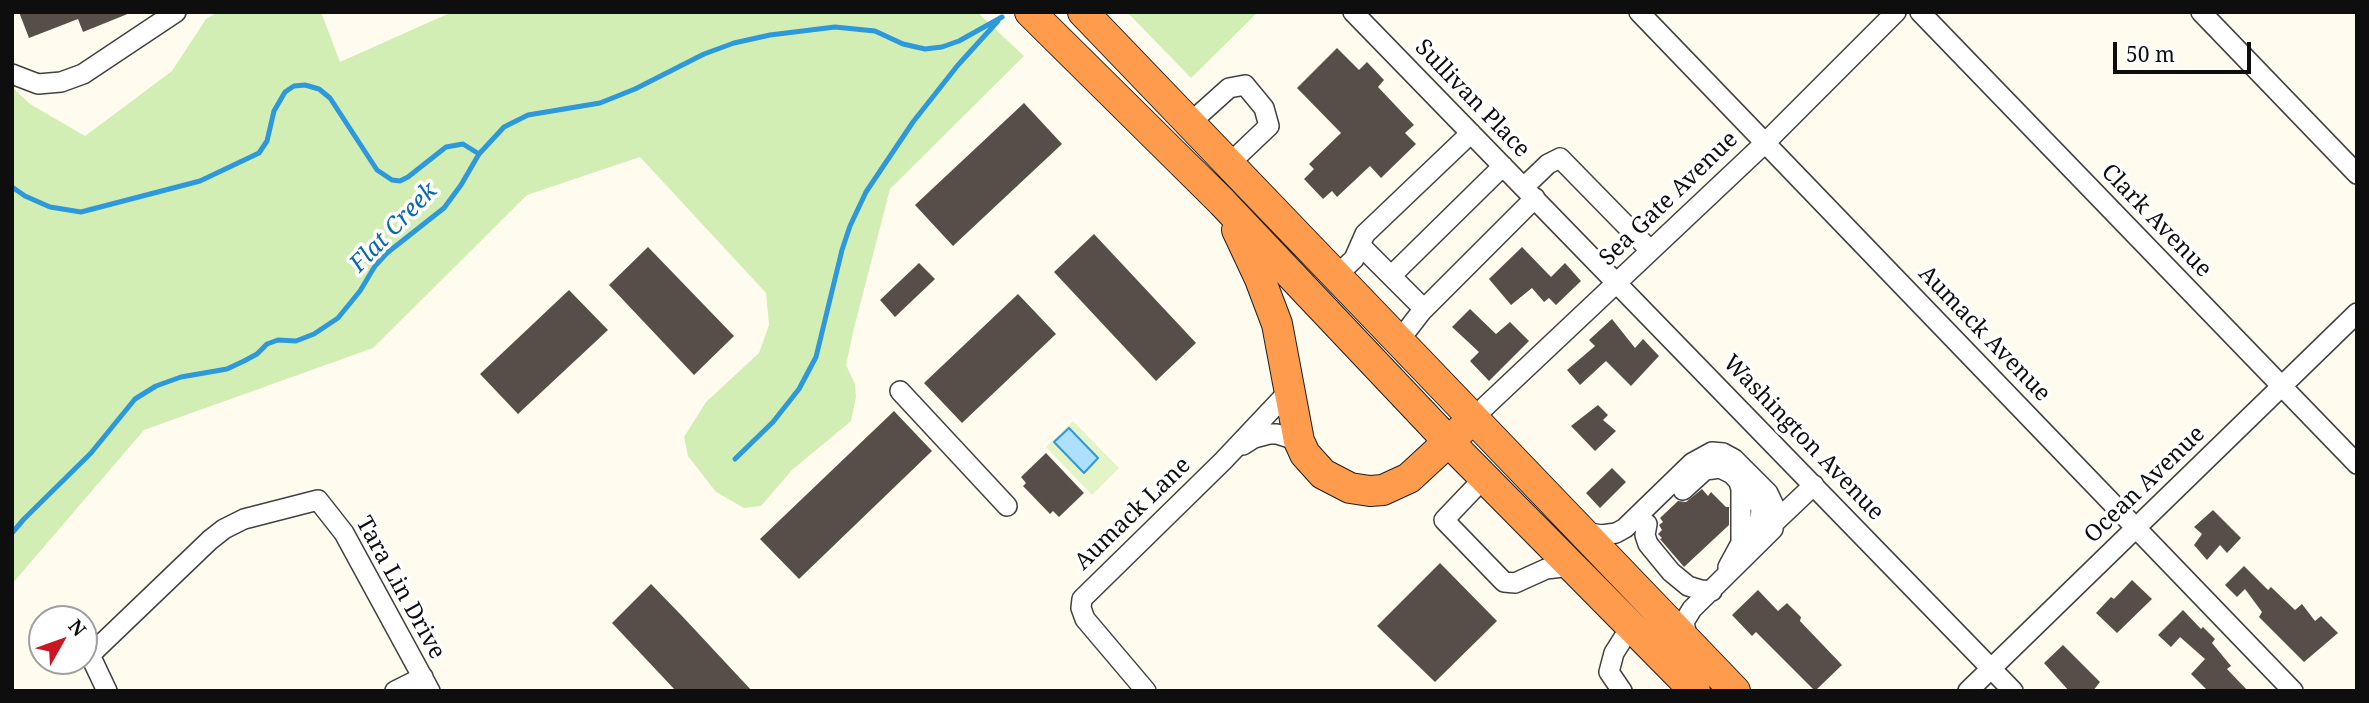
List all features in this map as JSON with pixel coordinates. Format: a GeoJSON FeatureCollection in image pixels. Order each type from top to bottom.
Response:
{"type":"FeatureCollection","features":[{"type":"Feature","properties":{"kind":"highway"},"geometry":{"type":"LineString","coordinates":[[1083,12],[1735,691]]}},
{"type":"Feature","properties":{"kind":"highway"},"geometry":{"type":"LineString","coordinates":[[1038,20],[1222,202],[1449,442],[1695,691]]}},
{"type":"Feature","properties":{"kind":"highway"},"geometry":{"type":"LineString","coordinates":[[1222,202],[1270,302],[1299,442],[1305,454],[1323,474],[1350,488],[1370,491],[1383,489],[1409,478],[1472,419]]}},
{"type":"Feature","properties":{"kind":"street"},"geometry":{"type":"LineString","coordinates":[[12,74],[38,84],[61,82],[83,74],[176,12]]}},
{"type":"Feature","properties":{"kind":"street","name":"Sullivan Place"},"geometry":{"type":"LineString","coordinates":[[1353,12],[1557,220]]}},
{"type":"Feature","properties":{"kind":"street","name":"Aumack Avenue"},"geometry":{"type":"LineString","coordinates":[[1639,12],[2293,691]]}},
{"type":"Feature","properties":{"kind":"street","name":"Sea Gate Avenue"},"geometry":{"type":"LineString","coordinates":[[1472,419],[1765,143],[1896,12]]}},
{"type":"Feature","properties":{"kind":"street","name":"Clark Avenue"},"geometry":{"type":"LineString","coordinates":[[1920,12],[2357,464]]}},
{"type":"Feature","properties":{"kind":"street"},"geometry":{"type":"LineString","coordinates":[[2201,12],[2357,174]]}},
{"type":"Feature","properties":{"kind":"street"},"geometry":{"type":"LineString","coordinates":[[1190,123],[1229,88],[1245,85],[1264,108],[1269,126],[1230,164]]}},
{"type":"Feature","properties":{"kind":"street"},"geometry":{"type":"LineString","coordinates":[[1336,276],[1354,259],[1365,234],[1471,133]]}},
{"type":"Feature","properties":{"kind":"street"},"geometry":{"type":"LineString","coordinates":[[1398,342],[1424,309],[1530,192],[1548,164],[1560,158],[1650,250]]}},
{"type":"Feature","properties":{"kind":"street"},"geometry":{"type":"LineString","coordinates":[[1391,276],[1503,166]]}},
{"type":"Feature","properties":{"kind":"street","name":"Washington Avenue"},"geometry":{"type":"LineString","coordinates":[[1557,220],[2013,691]]}},
{"type":"Feature","properties":{"kind":"street"},"geometry":{"type":"LineString","coordinates":[[1360,245],[1424,309]]}},
{"type":"Feature","properties":{"kind":"street","name":"Ocean Avenue"},"geometry":{"type":"LineString","coordinates":[[1968,691],[2357,313]]}},
{"type":"Feature","properties":{"kind":"street","name":"Aumack Lane"},"geometry":{"type":"LineString","coordinates":[[1146,691],[1085,619],[1081,604],[1088,591],[1223,461],[1290,390]]}},
{"type":"Feature","properties":{"kind":"street"},"geometry":{"type":"LineString","coordinates":[[900,391],[1007,506]]}},
{"type":"Feature","properties":{"kind":"street","name":"Aumack Lane"},"geometry":{"type":"LineString","coordinates":[[1223,461],[1246,442],[1261,436],[1277,434],[1299,442]]}},
{"type":"Feature","properties":{"kind":"street"},"geometry":{"type":"LineString","coordinates":[[1616,533],[1692,463],[1712,452],[1723,453],[1734,459],[1768,493],[1775,504],[1775,523]]}},
{"type":"Feature","properties":{"kind":"street"},"geometry":{"type":"LineString","coordinates":[[1583,532],[1602,535],[1630,533],[1647,524],[1705,470],[1715,467],[1727,470],[1758,502],[1761,513],[1758,523],[1741,543],[1715,588]]}},
{"type":"Feature","properties":{"kind":"street"},"geometry":{"type":"LineString","coordinates":[[1484,478],[1444,520],[1504,582],[1515,583],[1546,569],[1571,566]]}},
{"type":"Feature","properties":{"kind":"street"},"geometry":{"type":"LineString","coordinates":[[1688,642],[1684,622],[1687,616],[1769,536],[1775,523],[1814,485]]}},
{"type":"Feature","properties":{"kind":"street","name":"Tara Lin Drive"},"geometry":{"type":"LineString","coordinates":[[107,691],[90,654],[211,540],[224,529],[244,519],[318,500],[344,533],[426,684]]}},
{"type":"Feature","properties":{"kind":"street"},"geometry":{"type":"LineString","coordinates":[[1647,524],[1645,535],[1648,544],[1679,580],[1695,589],[1715,588]]}},
{"type":"Feature","properties":{"kind":"street"},"geometry":{"type":"LineString","coordinates":[[1622,691],[1609,672],[1614,653],[1631,626]]}},
{"type":"Feature","properties":{"kind":"street"},"geometry":{"type":"LineString","coordinates":[[395,691],[426,684]]}},
{"type":"Feature","properties":{"kind":"green space"},"geometry":{"type":"Polygon","coordinates":[[[218,12],[321,12],[340,62],[452,12],[977,12],[1024,56],[890,189],[846,365],[855,384],[856,397],[851,421],[792,470],[761,506],[744,508],[716,492],[688,456],[684,437],[706,402],[759,353],[769,325],[766,293],[640,157],[527,195],[373,348],[144,430],[12,584],[12,87],[30,104],[85,136],[172,71],[206,19],[218,12]]]}},
{"type":"Feature","properties":{"kind":"green space"},"geometry":{"type":"Polygon","coordinates":[[[1127,12],[1258,12],[1191,78],[1127,12]]]}},
{"type":"Feature","properties":{"kind":"green space"},"geometry":{"type":"Polygon","coordinates":[[[1073,421],[1119,468],[1092,495],[1046,447],[1073,421]]]}},
{"type":"Feature","properties":{"kind":"water"},"geometry":{"type":"Polygon","coordinates":[[[1069,428],[1098,458],[1084,473],[1054,442],[1069,428]]]}},
{"type":"Feature","properties":{"kind":"building"},"geometry":{"type":"Polygon","coordinates":[[[19,12],[130,13],[83,32],[78,19],[29,38],[19,12]]]}},
{"type":"Feature","properties":{"kind":"building"},"geometry":{"type":"Polygon","coordinates":[[[1337,48],[1359,70],[1367,62],[1384,80],[1378,87],[1414,125],[1405,133],[1416,144],[1381,178],[1370,166],[1337,197],[1332,191],[1323,199],[1304,179],[1314,169],[1309,164],[1341,133],[1297,88],[1337,48]]]}},
{"type":"Feature","properties":{"kind":"building"},"geometry":{"type":"Polygon","coordinates":[[[1024,103],[1062,144],[953,246],[915,205],[1024,103]]]}},
{"type":"Feature","properties":{"kind":"building"},"geometry":{"type":"Polygon","coordinates":[[[1094,234],[1196,343],[1156,381],[1054,272],[1094,234]]]}},
{"type":"Feature","properties":{"kind":"building"},"geometry":{"type":"Polygon","coordinates":[[[648,247],[734,336],[694,375],[609,285],[648,247]]]}},
{"type":"Feature","properties":{"kind":"building"},"geometry":{"type":"Polygon","coordinates":[[[1522,247],[1551,277],[1565,263],[1581,281],[1556,305],[1549,298],[1544,302],[1532,288],[1511,305],[1489,279],[1522,247]]]}},
{"type":"Feature","properties":{"kind":"building"},"geometry":{"type":"Polygon","coordinates":[[[919,263],[935,279],[895,317],[880,300],[919,263]]]}},
{"type":"Feature","properties":{"kind":"building"},"geometry":{"type":"Polygon","coordinates":[[[569,290],[608,330],[518,414],[480,374],[569,290]]]}},
{"type":"Feature","properties":{"kind":"building"},"geometry":{"type":"Polygon","coordinates":[[[1018,294],[1056,334],[962,423],[924,383],[1018,294]]]}},
{"type":"Feature","properties":{"kind":"building"},"geometry":{"type":"Polygon","coordinates":[[[1470,309],[1496,334],[1510,322],[1529,341],[1489,381],[1470,361],[1479,352],[1452,327],[1470,309]]]}},
{"type":"Feature","properties":{"kind":"building"},"geometry":{"type":"Polygon","coordinates":[[[1612,319],[1635,348],[1643,339],[1659,356],[1631,386],[1606,361],[1580,385],[1567,370],[1595,346],[1589,340],[1612,319]]]}},
{"type":"Feature","properties":{"kind":"building"},"geometry":{"type":"Polygon","coordinates":[[[1598,405],[1608,415],[1603,420],[1616,431],[1595,451],[1571,426],[1598,405]]]}},
{"type":"Feature","properties":{"kind":"building"},"geometry":{"type":"Polygon","coordinates":[[[894,411],[932,451],[799,579],[760,539],[894,411]]]}},
{"type":"Feature","properties":{"kind":"building"},"geometry":{"type":"Polygon","coordinates":[[[1046,453],[1084,493],[1059,517],[1053,511],[1050,514],[1023,486],[1026,483],[1021,477],[1046,453]]]}},
{"type":"Feature","properties":{"kind":"building"},"geometry":{"type":"Polygon","coordinates":[[[1612,468],[1626,482],[1600,508],[1586,493],[1612,468]]]}},
{"type":"Feature","properties":{"kind":"building"},"geometry":{"type":"Polygon","coordinates":[[[1702,489],[1708,496],[1711,492],[1729,507],[1729,525],[1684,567],[1660,539],[1662,538],[1658,534],[1662,530],[1659,525],[1663,522],[1660,518],[1678,501],[1686,502],[1702,489]]]}},
{"type":"Feature","properties":{"kind":"building"},"geometry":{"type":"Polygon","coordinates":[[[2213,510],[2241,538],[2227,553],[2220,545],[2207,560],[2194,545],[2202,534],[2194,527],[2213,510]]]}},
{"type":"Feature","properties":{"kind":"building"},"geometry":{"type":"Polygon","coordinates":[[[1440,563],[1497,621],[1435,682],[1377,626],[1440,563]]]}},
{"type":"Feature","properties":{"kind":"building"},"geometry":{"type":"Polygon","coordinates":[[[2244,566],[2268,590],[2271,587],[2295,610],[2302,604],[2315,621],[2321,616],[2338,633],[2304,662],[2259,617],[2262,612],[2245,589],[2237,597],[2225,585],[2244,566]]]}},
{"type":"Feature","properties":{"kind":"building"},"geometry":{"type":"Polygon","coordinates":[[[2132,580],[2152,599],[2117,633],[2096,613],[2132,580]]]}},
{"type":"Feature","properties":{"kind":"building"},"geometry":{"type":"Polygon","coordinates":[[[651,584],[752,691],[676,691],[612,623],[651,584]]]}},
{"type":"Feature","properties":{"kind":"building"},"geometry":{"type":"Polygon","coordinates":[[[1758,590],[1778,611],[1787,603],[1801,617],[1800,621],[1842,665],[1815,691],[1756,632],[1752,636],[1732,615],[1758,590]]]}},
{"type":"Feature","properties":{"kind":"building"},"geometry":{"type":"Polygon","coordinates":[[[2183,610],[2215,639],[2212,643],[2231,666],[2227,669],[2248,691],[2208,691],[2191,674],[2205,659],[2180,637],[2171,647],[2158,635],[2183,610]]]}},
{"type":"Feature","properties":{"kind":"building"},"geometry":{"type":"Polygon","coordinates":[[[2063,645],[2100,682],[2093,691],[2069,691],[2044,663],[2063,645]]]}},
{"type":"Feature","properties":{"kind":"waterway","name":"Flat Creek"},"geometry":{"type":"LineString","coordinates":[[12,533],[91,453],[135,399],[156,386],[181,377],[227,369],[257,354],[267,344],[278,340],[296,341],[314,334],[338,318],[387,253],[444,208],[479,154],[504,127],[528,115],[600,103],[635,89],[704,54],[734,43],[770,35],[835,27],[875,31],[903,44],[925,49],[959,41],[1002,17]]}},
{"type":"Feature","properties":{"kind":"waterway"},"geometry":{"type":"LineString","coordinates":[[735,459],[773,422],[799,389],[816,357],[842,250],[866,192],[913,122],[958,65],[998,21]]}},
{"type":"Feature","properties":{"kind":"waterway"},"geometry":{"type":"LineString","coordinates":[[12,187],[50,207],[81,212],[200,181],[259,153],[267,141],[274,111],[285,92],[294,86],[305,85],[319,89],[330,98],[377,170],[392,180],[400,181],[408,177],[446,147],[463,144],[479,154]]}}]}
